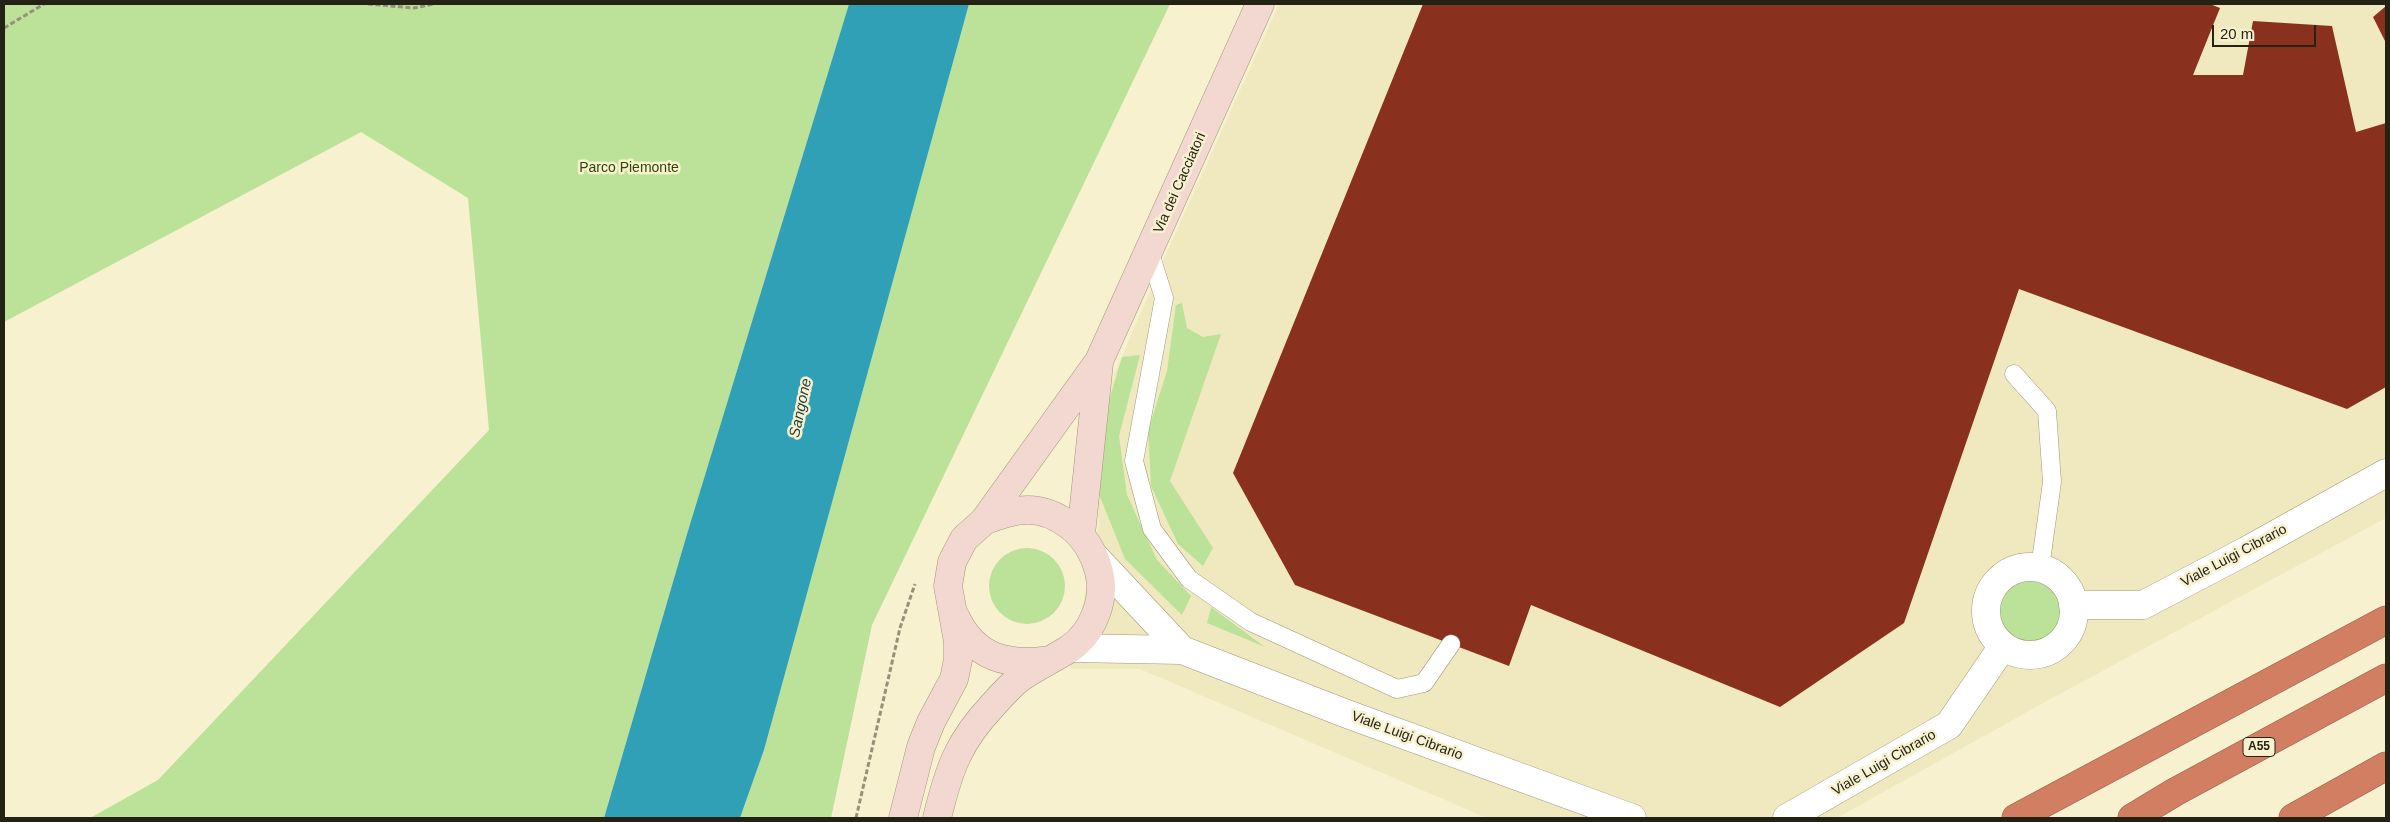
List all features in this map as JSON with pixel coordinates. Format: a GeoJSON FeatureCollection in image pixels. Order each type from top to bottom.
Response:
{"type":"FeatureCollection","features":[{"type":"Feature","properties":{"kind":"highway"},"geometry":{"type":"LineString","coordinates":[[2016,818],[2386,620]]}},
{"type":"Feature","properties":{"kind":"highway","name":"A55"},"geometry":{"type":"LineString","coordinates":[[2132,818],[2183,788],[2386,678]]}},
{"type":"Feature","properties":{"kind":"highway"},"geometry":{"type":"LineString","coordinates":[[2293,818],[2386,766]]}},
{"type":"Feature","properties":{"kind":"street","name":"Via dei Cacciatori"},"geometry":{"type":"LineString","coordinates":[[903,818],[921,748],[931,722],[954,678],[958,660],[958,642],[948,586],[952,562],[964,539],[984,521],[1099,362],[1260,4]]}},
{"type":"Feature","properties":{"kind":"street","name":"Via dei Cacciatori"},"geometry":{"type":"LineString","coordinates":[[937,818],[950,769],[958,750],[969,734],[993,705],[1019,680],[1060,654],[1087,631],[1098,608],[1102,582],[1088,545],[1099,362]]}},
{"type":"Feature","properties":{"kind":"street","name":"Viale Luigi Cibrario"},"geometry":{"type":"LineString","coordinates":[[2073,605],[2143,605],[2386,474]]}},
{"type":"Feature","properties":{"kind":"street","name":"Via dei Cacciatori"},"geometry":{"type":"LineString","coordinates":[[984,521],[1009,511],[1035,510],[1060,518],[1088,545]]}},
{"type":"Feature","properties":{"kind":"street"},"geometry":{"type":"LineString","coordinates":[[1088,545],[1182,650]]}},
{"type":"Feature","properties":{"kind":"street"},"geometry":{"type":"LineString","coordinates":[[2024,567],[2040,568],[2052,573],[2062,581],[2070,592],[2073,605],[2070,626],[2058,645],[2045,652],[2031,655],[2016,653],[2003,646],[1993,635],[1987,621],[1986,606],[1990,592],[1998,580],[2010,571],[2024,567]]}},
{"type":"Feature","properties":{"kind":"street","name":"Via dei Cacciatori"},"geometry":{"type":"LineString","coordinates":[[952,610],[962,632],[980,649],[1001,660],[1026,663],[1060,654]]}},
{"type":"Feature","properties":{"kind":"street","name":"Viale Luigi Cibrario"},"geometry":{"type":"LineString","coordinates":[[1787,818],[1949,725],[2003,646]]}},
{"type":"Feature","properties":{"kind":"street"},"geometry":{"type":"LineString","coordinates":[[1060,654],[1182,650]]}},
{"type":"Feature","properties":{"kind":"street","name":"Viale Luigi Cibrario"},"geometry":{"type":"LineString","coordinates":[[1182,650],[1347,714],[1632,818]]}},
{"type":"Feature","properties":{"kind":"lane"},"geometry":{"type":"LineString","coordinates":[[1149,250],[1164,298],[1134,461],[1152,529],[1184,572],[1190,579],[1251,622],[1397,689],[1424,683],[1451,644]]}},
{"type":"Feature","properties":{"kind":"lane"},"geometry":{"type":"LineString","coordinates":[[2014,374],[2047,411],[2052,482],[2040,568]]}},
{"type":"Feature","properties":{"kind":"path"},"geometry":{"type":"LineString","coordinates":[[4,28],[44,4]]}},
{"type":"Feature","properties":{"kind":"path"},"geometry":{"type":"LineString","coordinates":[[368,4],[414,8],[434,4]]}},
{"type":"Feature","properties":{"kind":"shaded area"},"geometry":{"type":"Polygon","coordinates":[[[1279,4],[2386,4],[2386,518],[2045,702],[1837,818],[1487,818],[1140,669],[1070,669],[1099,524],[1086,447],[1106,393],[1167,252],[1279,4]]]}},
{"type":"Feature","properties":{"kind":"green space","name":"Parco Piemonte"},"geometry":{"type":"Polygon","coordinates":[[[4,4],[849,4],[687,534],[604,818],[90,818],[158,780],[489,430],[468,198],[361,132],[4,322],[4,4]]]}},
{"type":"Feature","properties":{"kind":"green space"},"geometry":{"type":"Polygon","coordinates":[[[969,4],[1170,4],[872,625],[831,818],[740,818],[764,750],[969,4]]]}},
{"type":"Feature","properties":{"kind":"green space"},"geometry":{"type":"Polygon","coordinates":[[[1182,303],[1187,328],[1203,337],[1221,334],[1170,481],[1213,548],[1203,566],[1178,544],[1151,486],[1148,431],[1167,371],[1176,305],[1182,303]]]}},
{"type":"Feature","properties":{"kind":"green space"},"geometry":{"type":"Polygon","coordinates":[[[1140,355],[1119,436],[1127,495],[1157,560],[1191,596],[1182,615],[1125,559],[1097,489],[1098,438],[1122,357],[1140,355]]]}},
{"type":"Feature","properties":{"kind":"green space"},"geometry":{"type":"Polygon","coordinates":[[[1027,548],[1041,551],[1054,559],[1062,572],[1065,586],[1062,600],[1054,613],[1041,621],[1027,624],[1013,621],[1000,613],[992,600],[989,586],[992,572],[1000,559],[1013,551],[1027,548]]]}},
{"type":"Feature","properties":{"kind":"green space"},"geometry":{"type":"Polygon","coordinates":[[[2036,575],[2048,581],[2057,590],[2063,602],[2061,622],[2053,633],[2036,643],[2022,643],[2005,633],[1997,622],[1995,602],[2005,585],[2016,577],[2036,575]]]}},
{"type":"Feature","properties":{"kind":"green space"},"geometry":{"type":"Polygon","coordinates":[[[1211,607],[1265,647],[1207,623],[1211,607]]]}},
{"type":"Feature","properties":{"kind":"water","name":"Sangone"},"geometry":{"type":"Polygon","coordinates":[[[849,4],[969,4],[764,750],[740,818],[604,818],[687,534],[849,4]]]}},
{"type":"Feature","properties":{"kind":"building"},"geometry":{"type":"Polygon","coordinates":[[[1423,4],[2210,4],[2220,8],[2193,75],[2243,75],[2253,21],[2332,26],[2356,132],[2386,123],[2386,387],[2347,409],[2019,289],[1904,623],[1780,707],[1531,605],[1509,666],[1295,585],[1233,473],[1423,4]]]}},
{"type":"Feature","properties":{"kind":"building"},"geometry":{"type":"Polygon","coordinates":[[[2386,6],[2386,43],[2373,17],[2386,6]]]}}]}
